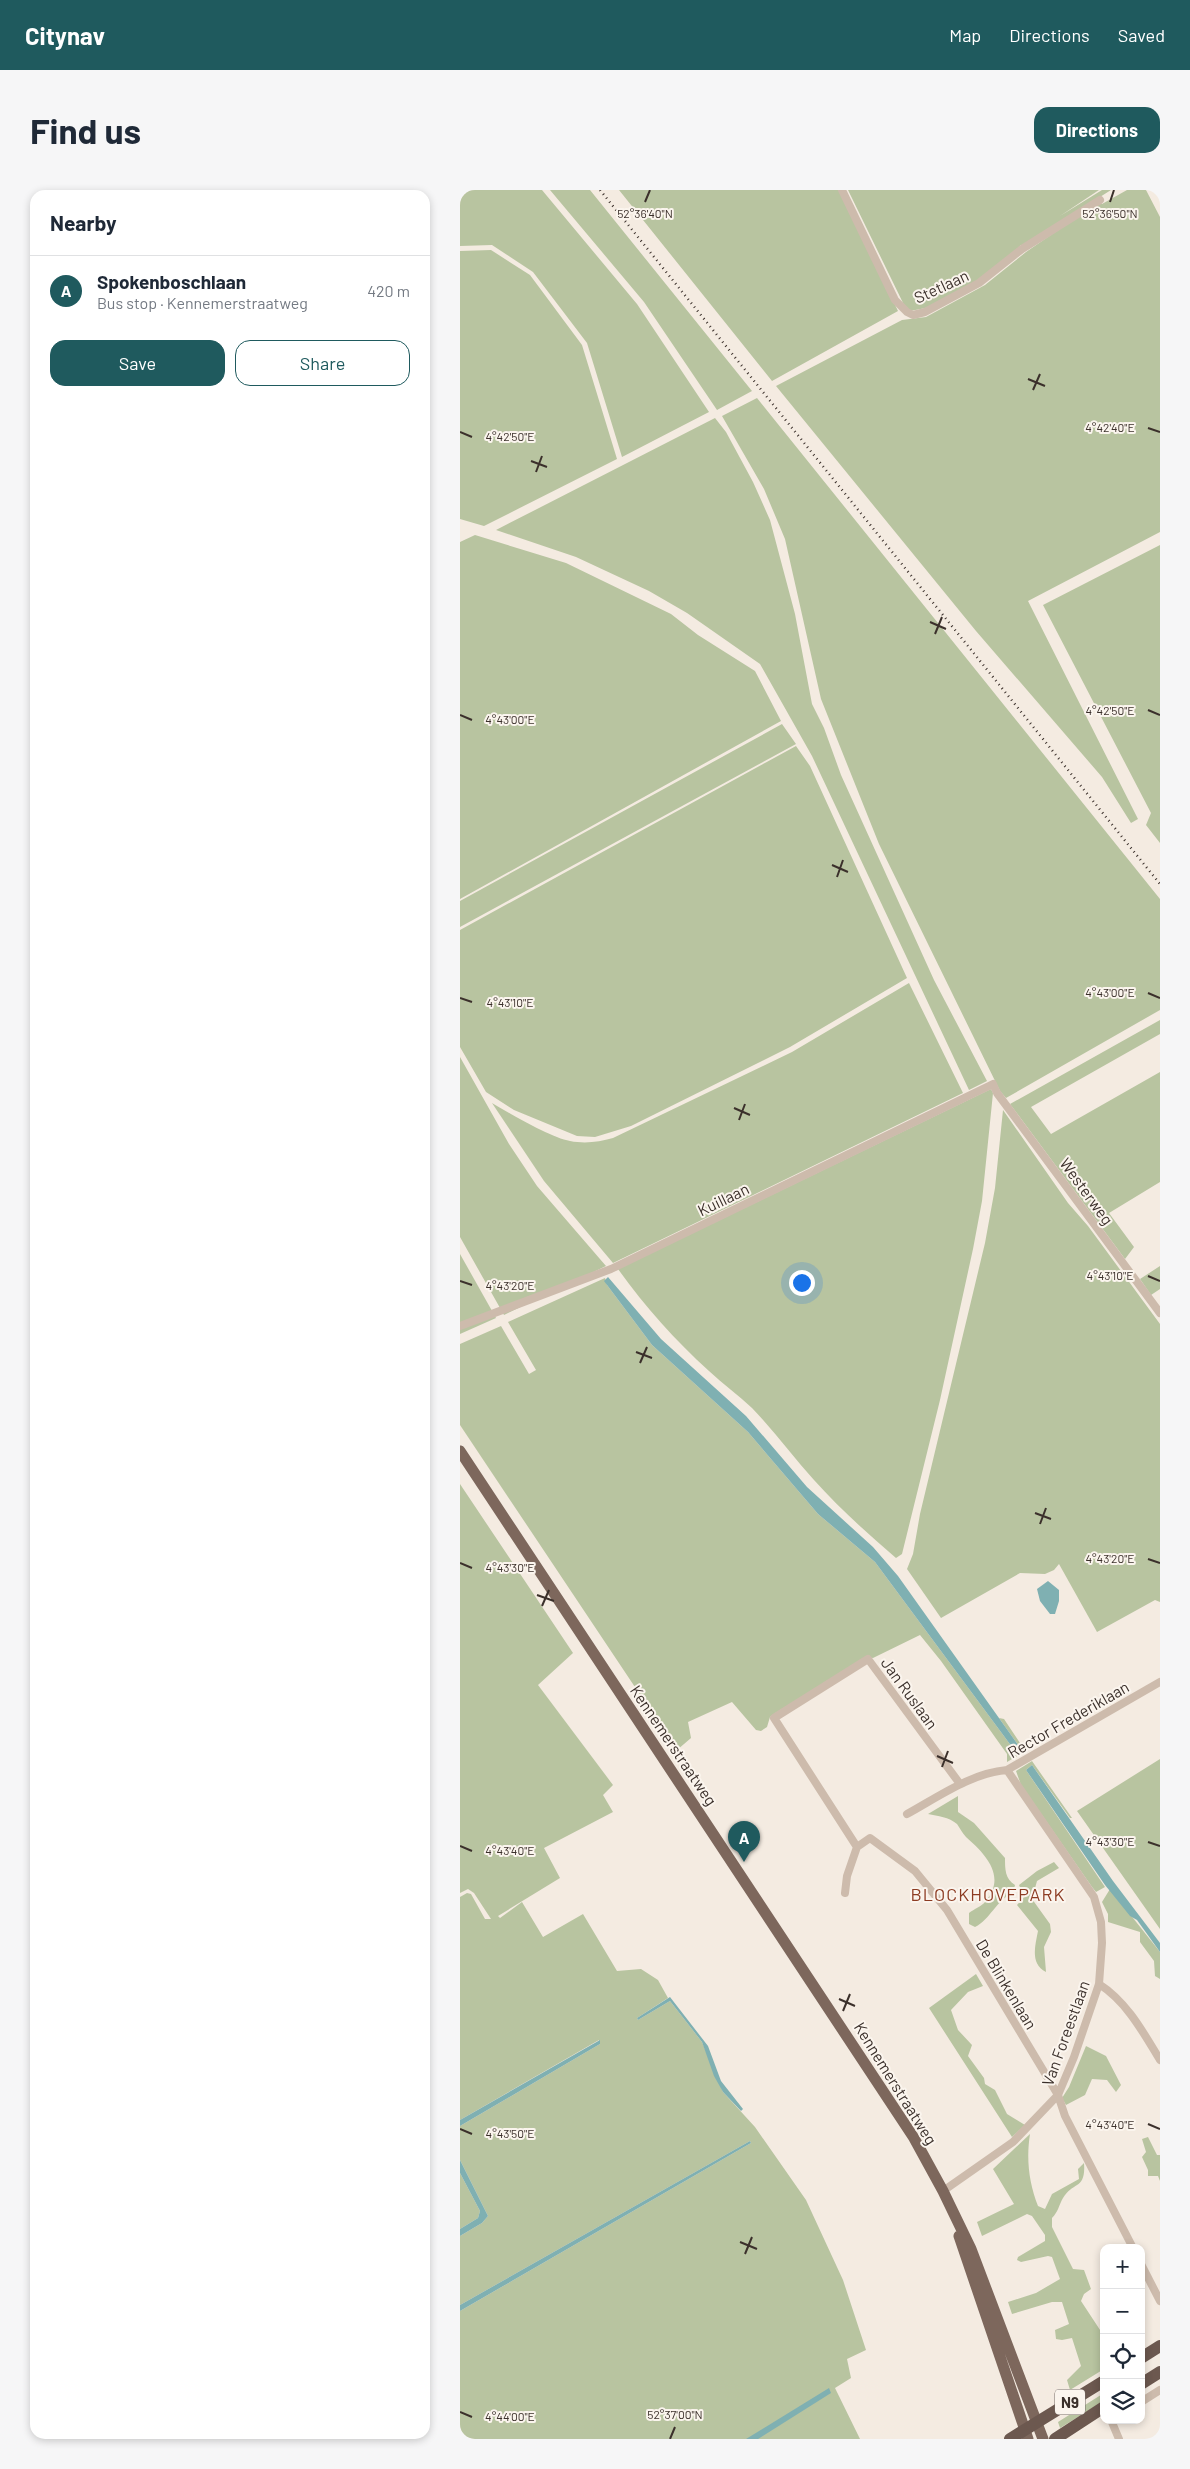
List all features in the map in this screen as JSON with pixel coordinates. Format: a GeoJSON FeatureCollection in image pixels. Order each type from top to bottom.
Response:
{"type":"FeatureCollection","features":[{"type":"Feature","properties":{"kind":"highway"},"geometry":{"type":"LineString","coordinates":[[1145,2355],[1160,2346]]}},
{"type":"Feature","properties":{"kind":"highway"},"geometry":{"type":"LineString","coordinates":[[1145,2381],[1160,2372]]}},
{"type":"Feature","properties":{"kind":"highway","name":"N9"},"geometry":{"type":"LineString","coordinates":[[1010,2439],[1027,2434],[1037,2422],[1100,2383]]}},
{"type":"Feature","properties":{"kind":"highway","name":"N9"},"geometry":{"type":"LineString","coordinates":[[1055,2439],[1100,2410]]}},
{"type":"Feature","properties":{"kind":"main road","name":"Kennemerstraatweg"},"geometry":{"type":"LineString","coordinates":[[460,1451],[880,2086],[943,2191],[973,2254],[1044,2439]]}},
{"type":"Feature","properties":{"kind":"main road","name":"Kennemerstraatweg"},"geometry":{"type":"LineString","coordinates":[[952,2211],[964,2254],[1027,2434]]}},
{"type":"Feature","properties":{"kind":"street","name":"Stetlaan"},"geometry":{"type":"LineString","coordinates":[[842,190],[895,300],[907,312],[914,314],[925,312],[979,284],[1022,249],[1100,200]]}},
{"type":"Feature","properties":{"kind":"street","name":"Westerweg"},"geometry":{"type":"LineString","coordinates":[[993,1084],[1160,1313]]}},
{"type":"Feature","properties":{"kind":"street","name":"Kuillaan"},"geometry":{"type":"LineString","coordinates":[[460,1326],[611,1269],[993,1084]]}},
{"type":"Feature","properties":{"kind":"street","name":"Jan Ruslaan"},"geometry":{"type":"LineString","coordinates":[[857,1847],[774,1718],[868,1659],[960,1784]]}},
{"type":"Feature","properties":{"kind":"street","name":"Rector Frederiklaan"},"geometry":{"type":"LineString","coordinates":[[907,1814],[960,1784],[994,1771],[1007,1770],[1160,1682]]}},
{"type":"Feature","properties":{"kind":"street","name":"Van Foreestlaan"},"geometry":{"type":"LineString","coordinates":[[943,2191],[1013,2142],[1058,2095],[1074,2057],[1099,1984],[1102,1943],[1100,1922],[1094,1897],[1044,1827],[1007,1770]]}},
{"type":"Feature","properties":{"kind":"street","name":"De Blinkenlaan"},"geometry":{"type":"LineString","coordinates":[[857,1847],[870,1838],[915,1871],[946,1910],[1058,2095],[1065,2116],[1131,2244]]}},
{"type":"Feature","properties":{"kind":"street"},"geometry":{"type":"LineString","coordinates":[[845,1893],[847,1876],[857,1847]]}},
{"type":"Feature","properties":{"kind":"street"},"geometry":{"type":"LineString","coordinates":[[1099,1984],[1112,1993],[1132,2015],[1160,2060]]}},
{"type":"Feature","properties":{"kind":"street"},"geometry":{"type":"LineString","coordinates":[[1145,2272],[1160,2301]]}},
{"type":"Feature","properties":{"kind":"street"},"geometry":{"type":"LineString","coordinates":[[1145,2399],[1160,2390]]}},
{"type":"Feature","properties":{"kind":"street"},"geometry":{"type":"LineString","coordinates":[[1113,2424],[1119,2439]]}},
{"type":"Feature","properties":{"kind":"green space"},"geometry":{"type":"Polygon","coordinates":[[[460,190],[542,190],[637,304],[709,412],[622,457],[587,343],[533,272],[492,245],[460,246],[460,190]]]}},
{"type":"Feature","properties":{"kind":"green space"},"geometry":{"type":"Polygon","coordinates":[[[550,190],[590,190],[752,391],[717,410],[644,302],[550,190]]]}},
{"type":"Feature","properties":{"kind":"green space"},"geometry":{"type":"Polygon","coordinates":[[[619,190],[839,190],[898,311],[772,381],[619,190]]]}},
{"type":"Feature","properties":{"kind":"green space"},"geometry":{"type":"Polygon","coordinates":[[[848,190],[1099,190],[1060,216],[1102,190],[1111,190],[1024,245],[1020,245],[1021,249],[984,278],[926,308],[910,311],[905,307],[848,190]]]}},
{"type":"Feature","properties":{"kind":"green space"},"geometry":{"type":"Polygon","coordinates":[[[1127,190],[1146,190],[1160,217],[1160,532],[1028,601],[1138,819],[1131,823],[1102,777],[976,631],[776,386],[902,320],[926,317],[985,285],[1026,252],[1099,202],[1102,204],[1127,190]]]}},
{"type":"Feature","properties":{"kind":"green space"},"geometry":{"type":"Polygon","coordinates":[[[491,250],[530,275],[582,345],[617,459],[484,526],[460,519],[460,251],[491,250]]]}},
{"type":"Feature","properties":{"kind":"green space"},"geometry":{"type":"Polygon","coordinates":[[[757,398],[1160,899],[1160,1010],[1006,1098],[1000,1091],[879,844],[821,699],[785,539],[764,489],[722,416],[757,398]]]}},
{"type":"Feature","properties":{"kind":"green space"},"geometry":{"type":"Polygon","coordinates":[[[715,418],[726,432],[753,482],[770,520],[795,614],[812,704],[824,728],[841,775],[934,980],[987,1081],[969,1090],[812,756],[760,664],[687,613],[649,591],[576,557],[496,530],[715,418]]]}},
{"type":"Feature","properties":{"kind":"green space"},"geometry":{"type":"Polygon","coordinates":[[[475,535],[566,563],[671,614],[698,635],[755,671],[781,721],[460,899],[460,542],[475,535]]]}},
{"type":"Feature","properties":{"kind":"green space"},"geometry":{"type":"Polygon","coordinates":[[[1160,545],[1160,843],[1146,825],[1151,813],[1043,605],[1160,545]]]}},
{"type":"Feature","properties":{"kind":"green space"},"geometry":{"type":"Polygon","coordinates":[[[782,724],[796,744],[460,927],[460,901],[782,724]]]}},
{"type":"Feature","properties":{"kind":"green space"},"geometry":{"type":"Polygon","coordinates":[[[796,746],[810,766],[907,978],[790,1047],[631,1126],[595,1137],[577,1136],[514,1110],[486,1092],[460,1047],[460,930],[796,746]]]}},
{"type":"Feature","properties":{"kind":"green space"},"geometry":{"type":"Polygon","coordinates":[[[909,983],[963,1093],[613,1263],[544,1181],[492,1103],[530,1125],[562,1139],[587,1142],[613,1138],[792,1052],[909,983]]]}},
{"type":"Feature","properties":{"kind":"green space"},"geometry":{"type":"Polygon","coordinates":[[[1160,1020],[1160,1034],[1031,1107],[1051,1134],[1160,1072],[1160,1182],[1109,1213],[1134,1247],[1125,1259],[1010,1104],[1160,1020]]]}},
{"type":"Feature","properties":{"kind":"green space"},"geometry":{"type":"Polygon","coordinates":[[[460,1057],[509,1144],[537,1186],[606,1266],[504,1315],[460,1237],[460,1057]]]}},
{"type":"Feature","properties":{"kind":"green space"},"geometry":{"type":"Polygon","coordinates":[[[991,1089],[993,1093],[982,1201],[973,1249],[940,1400],[902,1554],[896,1558],[824,1490],[752,1408],[709,1371],[672,1335],[618,1269],[991,1089]]]}},
{"type":"Feature","properties":{"kind":"green space"},"geometry":{"type":"Polygon","coordinates":[[[1003,1110],[1068,1203],[1088,1226],[1160,1324],[1160,1602],[1155,1600],[1097,1632],[1059,1564],[1054,1570],[1045,1574],[1020,1573],[941,1618],[907,1569],[913,1554],[920,1514],[985,1243],[995,1188],[1003,1110]]]}},
{"type":"Feature","properties":{"kind":"green space"},"geometry":{"type":"Polygon","coordinates":[[[460,1254],[496,1318],[460,1334],[460,1254]]]}},
{"type":"Feature","properties":{"kind":"green space"},"geometry":{"type":"Polygon","coordinates":[[[1160,1266],[1160,1289],[1151,1295],[1140,1279],[1160,1266]]]}},
{"type":"Feature","properties":{"kind":"green space"},"geometry":{"type":"Polygon","coordinates":[[[605,1278],[607,1285],[652,1345],[748,1432],[818,1514],[875,1562],[1015,1751],[1021,1749],[999,1718],[1004,1719],[1024,1749],[1024,1752],[1007,1762],[1007,1754],[941,1661],[920,1635],[873,1658],[866,1657],[774,1714],[770,1717],[767,1727],[761,1731],[756,1730],[732,1702],[688,1722],[691,1738],[677,1750],[460,1425],[460,1344],[501,1326],[529,1374],[536,1370],[508,1322],[605,1278]]]}},
{"type":"Feature","properties":{"kind":"green space"},"geometry":{"type":"Polygon","coordinates":[[[460,1484],[573,1653],[538,1685],[613,1785],[603,1795],[613,1812],[544,1848],[560,1878],[498,1916],[500,1918],[522,1902],[543,1937],[583,1914],[617,1971],[641,1969],[658,1980],[668,1998],[637,2018],[638,2020],[670,2001],[702,2042],[723,2092],[755,2127],[806,2200],[843,2280],[866,2350],[847,2359],[851,2378],[835,2388],[860,2439],[460,2439],[460,2311],[751,2143],[750,2141],[460,2305],[460,2236],[482,2223],[488,2216],[460,2160],[460,2126],[600,2044],[599,2040],[460,2120],[460,1897],[467,1893],[471,1894],[485,1919],[491,1919],[474,1893],[468,1889],[460,1893],[460,1484]]]}},
{"type":"Feature","properties":{"kind":"green space"},"geometry":{"type":"Polygon","coordinates":[[[1160,1759],[1160,1929],[1077,1811],[1160,1759]]]}},
{"type":"Feature","properties":{"kind":"green space"},"geometry":{"type":"Polygon","coordinates":[[[1032,1761],[1072,1818],[1070,1818],[1032,1765],[1026,1770],[1105,1887],[1096,1892],[1021,1785],[1016,1771],[1032,1761]]]}},
{"type":"Feature","properties":{"kind":"green space"},"geometry":{"type":"Polygon","coordinates":[[[958,1796],[958,1812],[974,1823],[1005,1858],[1007,1877],[1015,1885],[1013,1893],[1002,1900],[981,1924],[975,1927],[969,1924],[969,1913],[984,1903],[992,1892],[994,1874],[991,1866],[980,1850],[957,1824],[947,1818],[928,1814],[958,1796]]]}},
{"type":"Feature","properties":{"kind":"green space"},"geometry":{"type":"Polygon","coordinates":[[[1054,1862],[1059,1868],[1037,1881],[1032,1899],[1050,1924],[1051,1932],[1044,1947],[1046,1972],[1041,1969],[1035,1954],[1038,1931],[1017,1905],[1024,1897],[1019,1885],[1037,1871],[1054,1862]]]}},
{"type":"Feature","properties":{"kind":"green space"},"geometry":{"type":"Polygon","coordinates":[[[1110,1889],[1160,1952],[1160,1979],[1155,1976],[1154,1961],[1140,1942],[1140,1932],[1108,1922],[1108,1914],[1102,1902],[1110,1889]]]}},
{"type":"Feature","properties":{"kind":"green space"},"geometry":{"type":"Polygon","coordinates":[[[976,1974],[983,1986],[968,1992],[951,2010],[958,2030],[972,2045],[968,2056],[984,2078],[985,2084],[995,2090],[1007,2114],[1025,2125],[1012,2137],[929,2008],[976,1974]]]}},
{"type":"Feature","properties":{"kind":"green space"},"geometry":{"type":"Polygon","coordinates":[[[1086,2046],[1106,2056],[1121,2085],[1116,2092],[1107,2080],[1092,2079],[1085,2095],[1066,2105],[1062,2098],[1069,2087],[1086,2046]]]}},
{"type":"Feature","properties":{"kind":"green space"},"geometry":{"type":"Polygon","coordinates":[[[1030,2134],[1028,2153],[1032,2189],[1038,2206],[1045,2209],[1052,2194],[1079,2179],[1078,2169],[1084,2163],[1081,2181],[1063,2198],[1052,2218],[1052,2227],[1073,2269],[1084,2270],[1091,2289],[1084,2294],[1081,2301],[1100,2330],[1100,2371],[1070,2390],[1067,2380],[1081,2366],[1072,2338],[1056,2339],[1055,2330],[1069,2324],[1062,2302],[1052,2302],[1012,2314],[1008,2302],[1036,2293],[1060,2279],[1052,2257],[1048,2256],[1021,2262],[1017,2260],[1018,2257],[1045,2241],[1045,2235],[1032,2216],[1027,2214],[982,2236],[977,2222],[1014,2204],[993,2169],[1030,2134]]]}},
{"type":"Feature","properties":{"kind":"green space"},"geometry":{"type":"Polygon","coordinates":[[[1148,2137],[1157,2155],[1160,2155],[1160,2181],[1158,2176],[1148,2176],[1148,2170],[1142,2157],[1146,2152],[1142,2139],[1148,2137]]]}},
{"type":"Feature","properties":{"kind":"green space"},"geometry":{"type":"Polygon","coordinates":[[[460,2173],[480,2211],[478,2218],[460,2229],[460,2173]]]}},
{"type":"Feature","properties":{"kind":"green space"},"geometry":{"type":"Polygon","coordinates":[[[1100,2396],[1100,2403],[1060,2428],[1058,2422],[1100,2396]]]}},
{"type":"Feature","properties":{"kind":"water"},"geometry":{"type":"Polygon","coordinates":[[[608,1277],[661,1339],[746,1416],[807,1487],[873,1547],[898,1576],[1021,1749],[1015,1751],[875,1562],[818,1514],[748,1432],[652,1345],[604,1281],[608,1277]]]}},
{"type":"Feature","properties":{"kind":"water"},"geometry":{"type":"Polygon","coordinates":[[[1048,1581],[1059,1590],[1059,1601],[1055,1614],[1050,1614],[1040,1601],[1037,1589],[1048,1581]]]}},
{"type":"Feature","properties":{"kind":"water"},"geometry":{"type":"Polygon","coordinates":[[[1032,1765],[1113,1881],[1160,1943],[1160,1952],[1137,1920],[1130,1916],[1105,1885],[1026,1770],[1032,1765]]]}},
{"type":"Feature","properties":{"kind":"water"},"geometry":{"type":"Polygon","coordinates":[[[670,1997],[708,2046],[721,2081],[743,2109],[741,2111],[723,2092],[714,2076],[702,2042],[670,2001],[638,2020],[637,2018],[670,1997]]]}},
{"type":"Feature","properties":{"kind":"water"},"geometry":{"type":"Polygon","coordinates":[[[600,2040],[600,2044],[460,2126],[460,2120],[600,2040]]]}},
{"type":"Feature","properties":{"kind":"water"},"geometry":{"type":"Polygon","coordinates":[[[750,2141],[751,2143],[460,2311],[460,2305],[750,2141]]]}},
{"type":"Feature","properties":{"kind":"water"},"geometry":{"type":"Polygon","coordinates":[[[460,2160],[488,2216],[482,2223],[460,2236],[460,2229],[478,2218],[480,2211],[460,2173],[460,2160]]]}},
{"type":"Feature","properties":{"kind":"water"},"geometry":{"type":"Polygon","coordinates":[[[829,2388],[831,2393],[758,2439],[746,2439],[829,2388]]]}},
{"type":"Feature","properties":{"kind":"railway"},"geometry":{"type":"LineString","coordinates":[[600,190],[1160,884]]}},
{"type":"Feature","properties":{"kind":"place","name":"Spokenboschlaan"},"geometry":{"type":"Point","coordinates":[744,1862]}},
{"type":"Feature","properties":{"kind":"district","name":"BLOCKHOVEPARK"},"geometry":{"type":"Point","coordinates":[988,1894]}}]}
